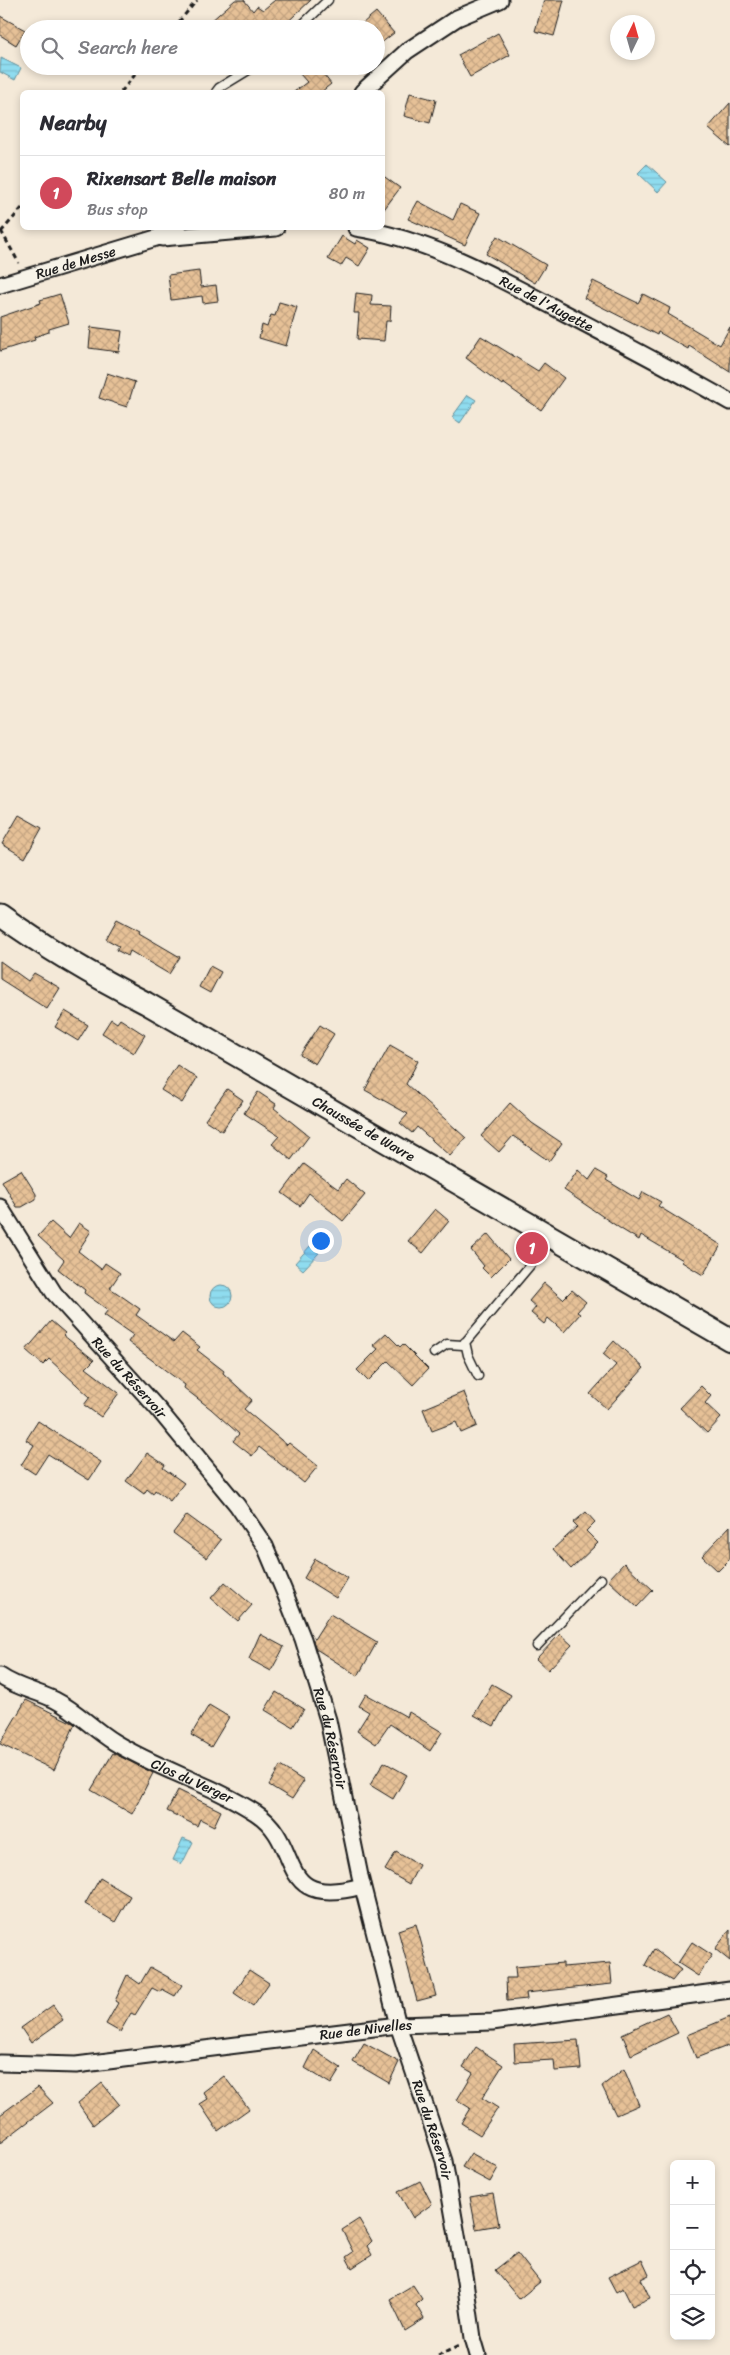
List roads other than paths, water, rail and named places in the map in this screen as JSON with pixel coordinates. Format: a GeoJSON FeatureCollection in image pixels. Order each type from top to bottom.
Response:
{"type":"FeatureCollection","features":[{"type":"Feature","properties":{"kind":"street"},"geometry":{"type":"LineString","coordinates":[[385,71],[407,51],[457,18],[500,0]]}},
{"type":"Feature","properties":{"kind":"street"},"geometry":{"type":"LineString","coordinates":[[364,90],[381,75]]}},
{"type":"Feature","properties":{"kind":"street","name":"Rue de Messe"},"geometry":{"type":"LineString","coordinates":[[0,285],[156,238],[173,230]]}},
{"type":"Feature","properties":{"kind":"street"},"geometry":{"type":"LineString","coordinates":[[156,238],[257,230]]}},
{"type":"Feature","properties":{"kind":"street","name":"Rue de l'Augette"},"geometry":{"type":"LineString","coordinates":[[372,230],[421,244],[461,261],[608,336],[730,402]]}},
{"type":"Feature","properties":{"kind":"street","name":"Chaussée de Wavre"},"geometry":{"type":"LineString","coordinates":[[0,915],[94,976],[155,1008],[730,1340]]}},
{"type":"Feature","properties":{"kind":"street","name":"Rue du Réservoir"},"geometry":{"type":"LineString","coordinates":[[0,1207],[54,1293],[158,1409],[237,1505],[265,1546],[303,1638],[328,1720],[362,1886],[398,2025],[444,2161],[466,2282],[473,2338],[478,2355]]}},
{"type":"Feature","properties":{"kind":"street","name":"Clos du Verger"},"geometry":{"type":"LineString","coordinates":[[0,1676],[29,1691],[55,1700],[115,1743],[219,1792],[258,1814],[271,1825],[281,1842],[295,1875],[302,1884],[314,1890],[329,1891],[362,1886]]}},
{"type":"Feature","properties":{"kind":"street","name":"Rue de Nivelles"},"geometry":{"type":"LineString","coordinates":[[0,2063],[76,2065],[398,2025],[492,2022],[730,1990]]}},
{"type":"Feature","properties":{"kind":"street"},"geometry":{"type":"LineString","coordinates":[[0,2071],[8,2070],[16,2064]]}},
{"type":"Feature","properties":{"kind":"lane"},"geometry":{"type":"LineString","coordinates":[[307,20],[328,0]]}},
{"type":"Feature","properties":{"kind":"lane"},"geometry":{"type":"LineString","coordinates":[[217,90],[240,75]]}},
{"type":"Feature","properties":{"kind":"lane"},"geometry":{"type":"LineString","coordinates":[[434,1353],[447,1344],[462,1345],[554,1237]]}},
{"type":"Feature","properties":{"kind":"lane"},"geometry":{"type":"LineString","coordinates":[[465,1342],[468,1355],[478,1376]]}},
{"type":"Feature","properties":{"kind":"lane"},"geometry":{"type":"LineString","coordinates":[[537,1646],[601,1580]]}},
{"type":"Feature","properties":{"kind":"water"},"geometry":{"type":"Polygon","coordinates":[[[1,58],[20,68],[15,80],[0,72],[1,58]]]}},
{"type":"Feature","properties":{"kind":"water"},"geometry":{"type":"Polygon","coordinates":[[[647,164],[667,182],[658,192],[638,173],[647,164]]]}},
{"type":"Feature","properties":{"kind":"water"},"geometry":{"type":"Polygon","coordinates":[[[468,395],[476,400],[460,423],[452,417],[468,395]]]}},
{"type":"Feature","properties":{"kind":"water"},"geometry":{"type":"Polygon","coordinates":[[[310,1246],[319,1253],[303,1270],[295,1263],[310,1246]]]}},
{"type":"Feature","properties":{"kind":"water"},"geometry":{"type":"Polygon","coordinates":[[[221,1285],[229,1288],[232,1296],[229,1304],[221,1307],[213,1304],[210,1296],[213,1288],[221,1285]]]}},
{"type":"Feature","properties":{"kind":"water"},"geometry":{"type":"Polygon","coordinates":[[[183,1838],[193,1842],[182,1864],[173,1860],[183,1838]]]}},
{"type":"Feature","properties":{"kind":"place","name":"Rixensart Belle maison"},"geometry":{"type":"Point","coordinates":[532,1248]}}]}
